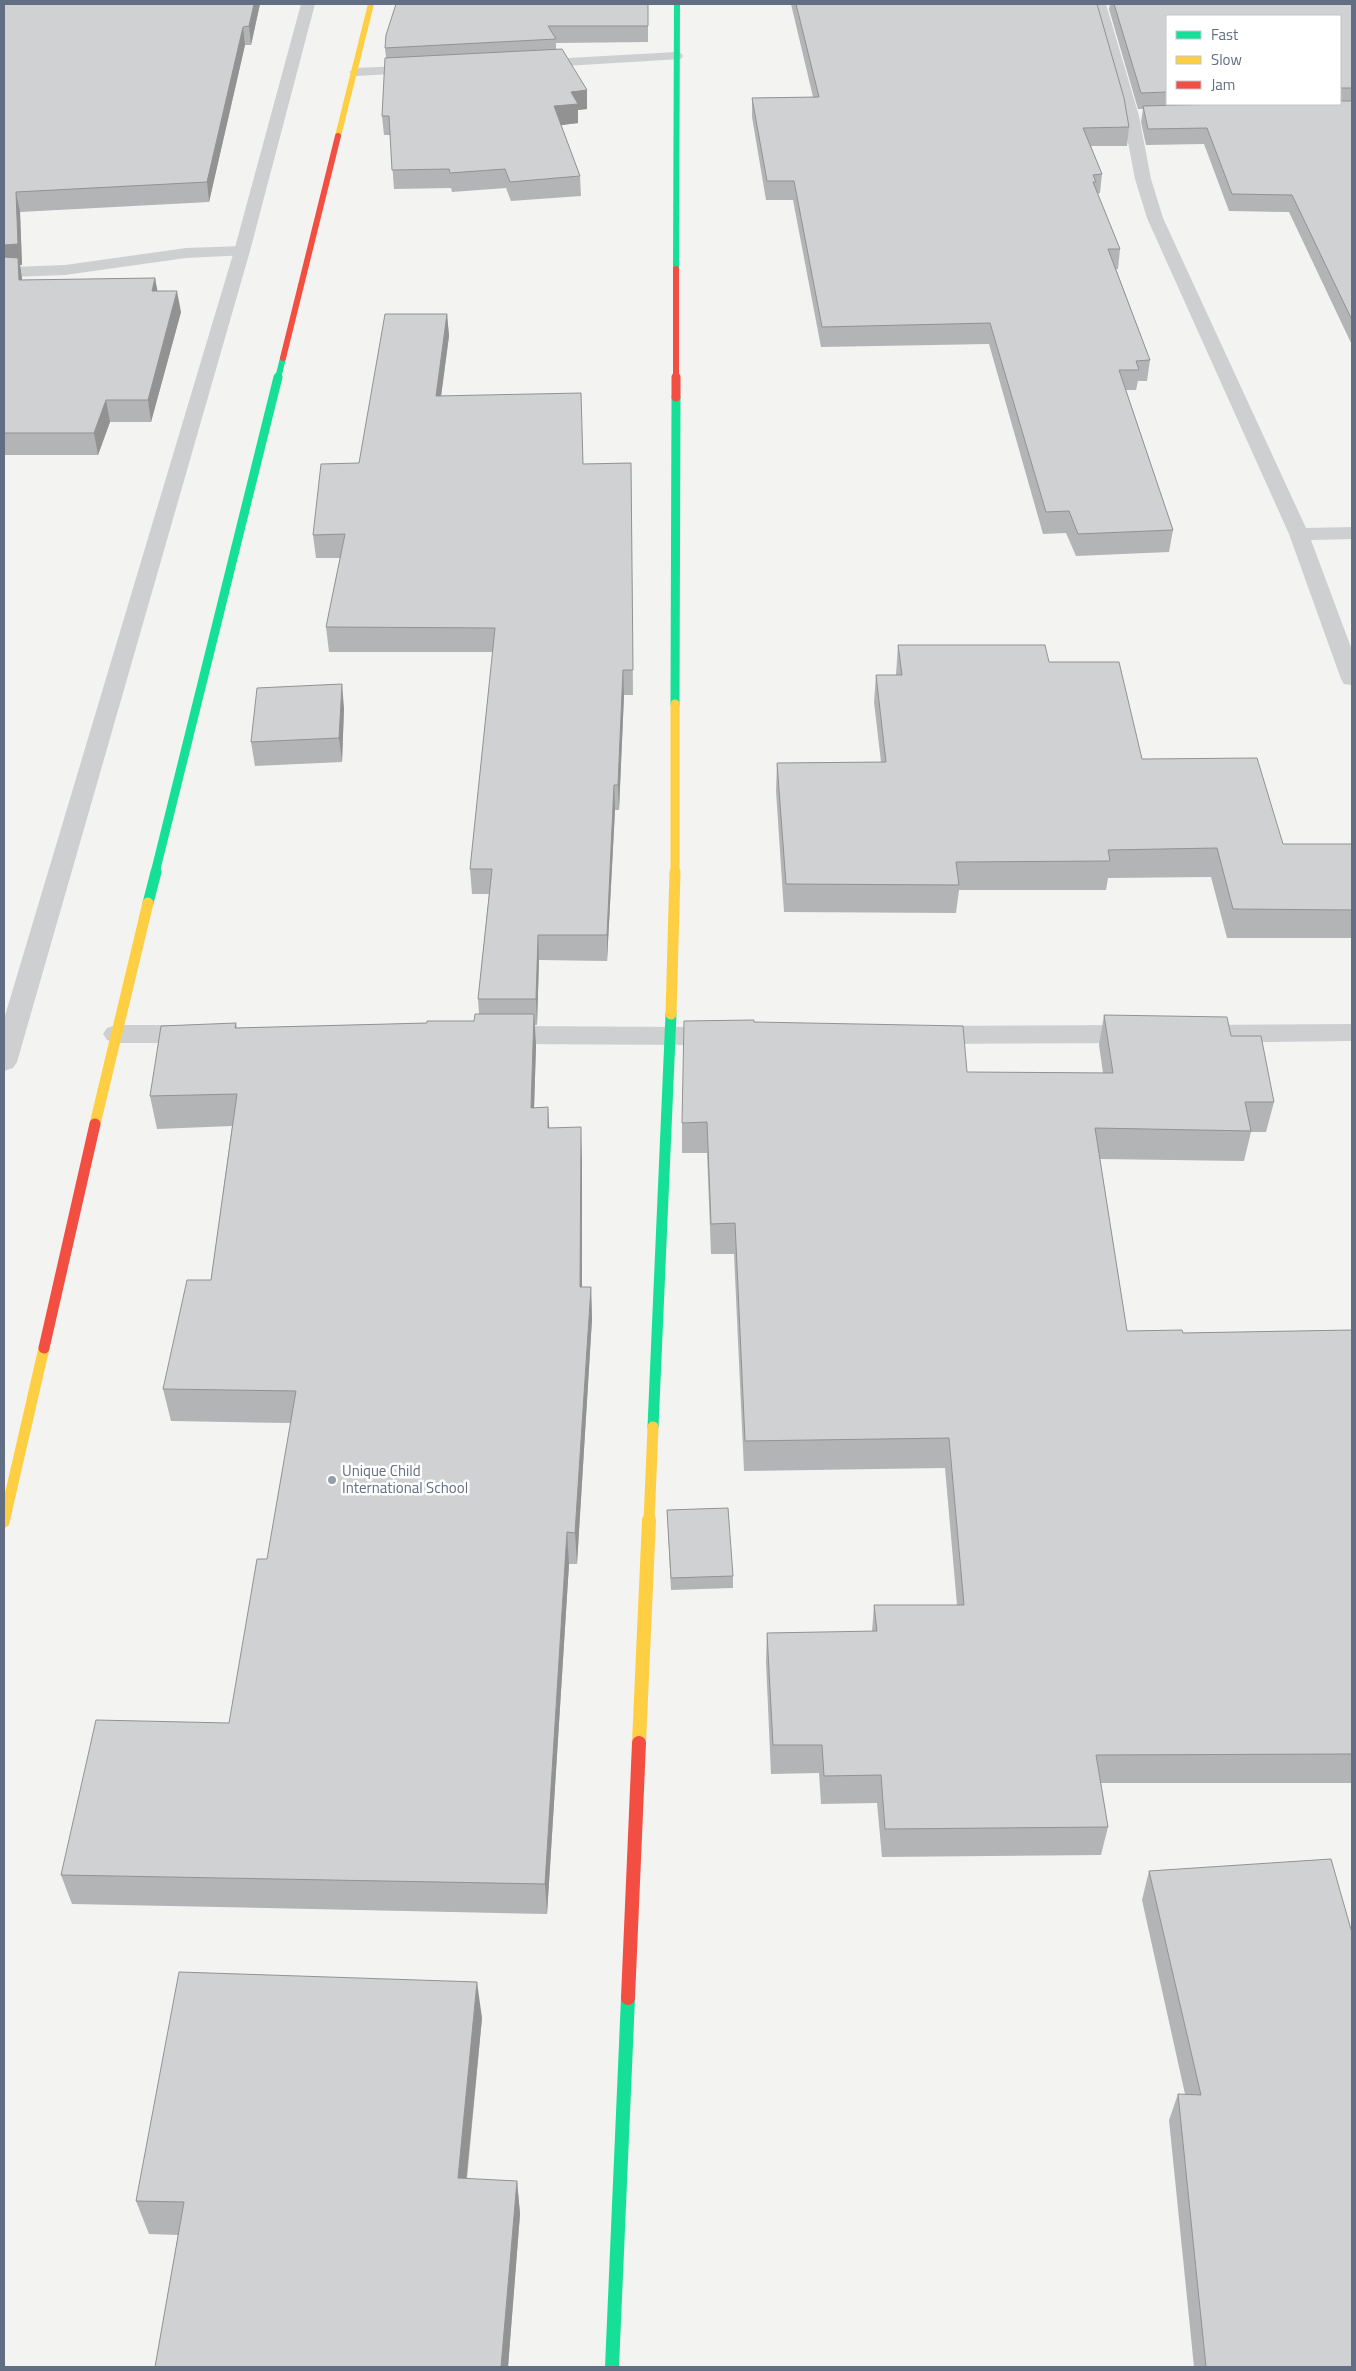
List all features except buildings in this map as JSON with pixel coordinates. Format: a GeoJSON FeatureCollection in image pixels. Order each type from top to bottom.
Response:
{"type":"FeatureCollection","features":[{"type":"Feature","properties":{"kind":"street"},"geometry":{"type":"LineString","coordinates":[[4,1062],[242,251],[308,4]]}},
{"type":"Feature","properties":{"kind":"street"},"geometry":{"type":"LineString","coordinates":[[4,1522],[116,1034],[372,4]]}},
{"type":"Feature","properties":{"kind":"street"},"geometry":{"type":"LineString","coordinates":[[612,2367],[675,918],[677,4]]}},
{"type":"Feature","properties":{"kind":"street"},"geometry":{"type":"LineString","coordinates":[[1099,4],[1132,116],[1143,179],[1155,218],[1299,534],[1352,679]]}},
{"type":"Feature","properties":{"kind":"street"},"geometry":{"type":"LineString","coordinates":[[520,64],[676,56]]}},
{"type":"Feature","properties":{"kind":"street"},"geometry":{"type":"LineString","coordinates":[[356,72],[433,68]]}},
{"type":"Feature","properties":{"kind":"street"},"geometry":{"type":"LineString","coordinates":[[1132,116],[1151,116]]}},
{"type":"Feature","properties":{"kind":"street"},"geometry":{"type":"LineString","coordinates":[[12,272],[65,270],[186,253],[242,251]]}},
{"type":"Feature","properties":{"kind":"street"},"geometry":{"type":"LineString","coordinates":[[1299,534],[1352,534]]}},
{"type":"Feature","properties":{"kind":"street"},"geometry":{"type":"LineString","coordinates":[[907,1035],[1352,1033]]}},
{"type":"Feature","properties":{"kind":"street"},"geometry":{"type":"LineString","coordinates":[[116,1034],[225,1034]]}},
{"type":"Feature","properties":{"kind":"street"},"geometry":{"type":"LineString","coordinates":[[472,1035],[719,1036]]}},
{"type":"Feature","properties":{"kind":"traffic: fast"},"geometry":{"type":"LineString","coordinates":[[676,269],[677,4]]}},
{"type":"Feature","properties":{"kind":"traffic: fast"},"geometry":{"type":"LineString","coordinates":[[148,903],[283,358]]}},
{"type":"Feature","properties":{"kind":"traffic: fast"},"geometry":{"type":"LineString","coordinates":[[675,704],[676,397]]}},
{"type":"Feature","properties":{"kind":"traffic: fast"},"geometry":{"type":"LineString","coordinates":[[653,1427],[671,1014]]}},
{"type":"Feature","properties":{"kind":"traffic: fast"},"geometry":{"type":"LineString","coordinates":[[612,2367],[628,1998]]}},
{"type":"Feature","properties":{"kind":"traffic: slow"},"geometry":{"type":"LineString","coordinates":[[338,136],[371,4]]}},
{"type":"Feature","properties":{"kind":"traffic: slow"},"geometry":{"type":"LineString","coordinates":[[671,1014],[675,918],[675,704]]}},
{"type":"Feature","properties":{"kind":"traffic: slow"},"geometry":{"type":"LineString","coordinates":[[95,1124],[148,903]]}},
{"type":"Feature","properties":{"kind":"traffic: slow"},"geometry":{"type":"LineString","coordinates":[[4,1522],[44,1348]]}},
{"type":"Feature","properties":{"kind":"traffic: slow"},"geometry":{"type":"LineString","coordinates":[[639,1743],[653,1427]]}},
{"type":"Feature","properties":{"kind":"traffic: jam"},"geometry":{"type":"LineString","coordinates":[[283,358],[338,136]]}},
{"type":"Feature","properties":{"kind":"traffic: jam"},"geometry":{"type":"LineString","coordinates":[[676,269],[676,397]]}},
{"type":"Feature","properties":{"kind":"traffic: jam"},"geometry":{"type":"LineString","coordinates":[[44,1348],[95,1124]]}},
{"type":"Feature","properties":{"kind":"traffic: jam"},"geometry":{"type":"LineString","coordinates":[[628,1998],[639,1743]]}},
{"type":"Feature","properties":{"kind":"place","name":"Unique Child International School"},"geometry":{"type":"Point","coordinates":[332,1480]}}]}
